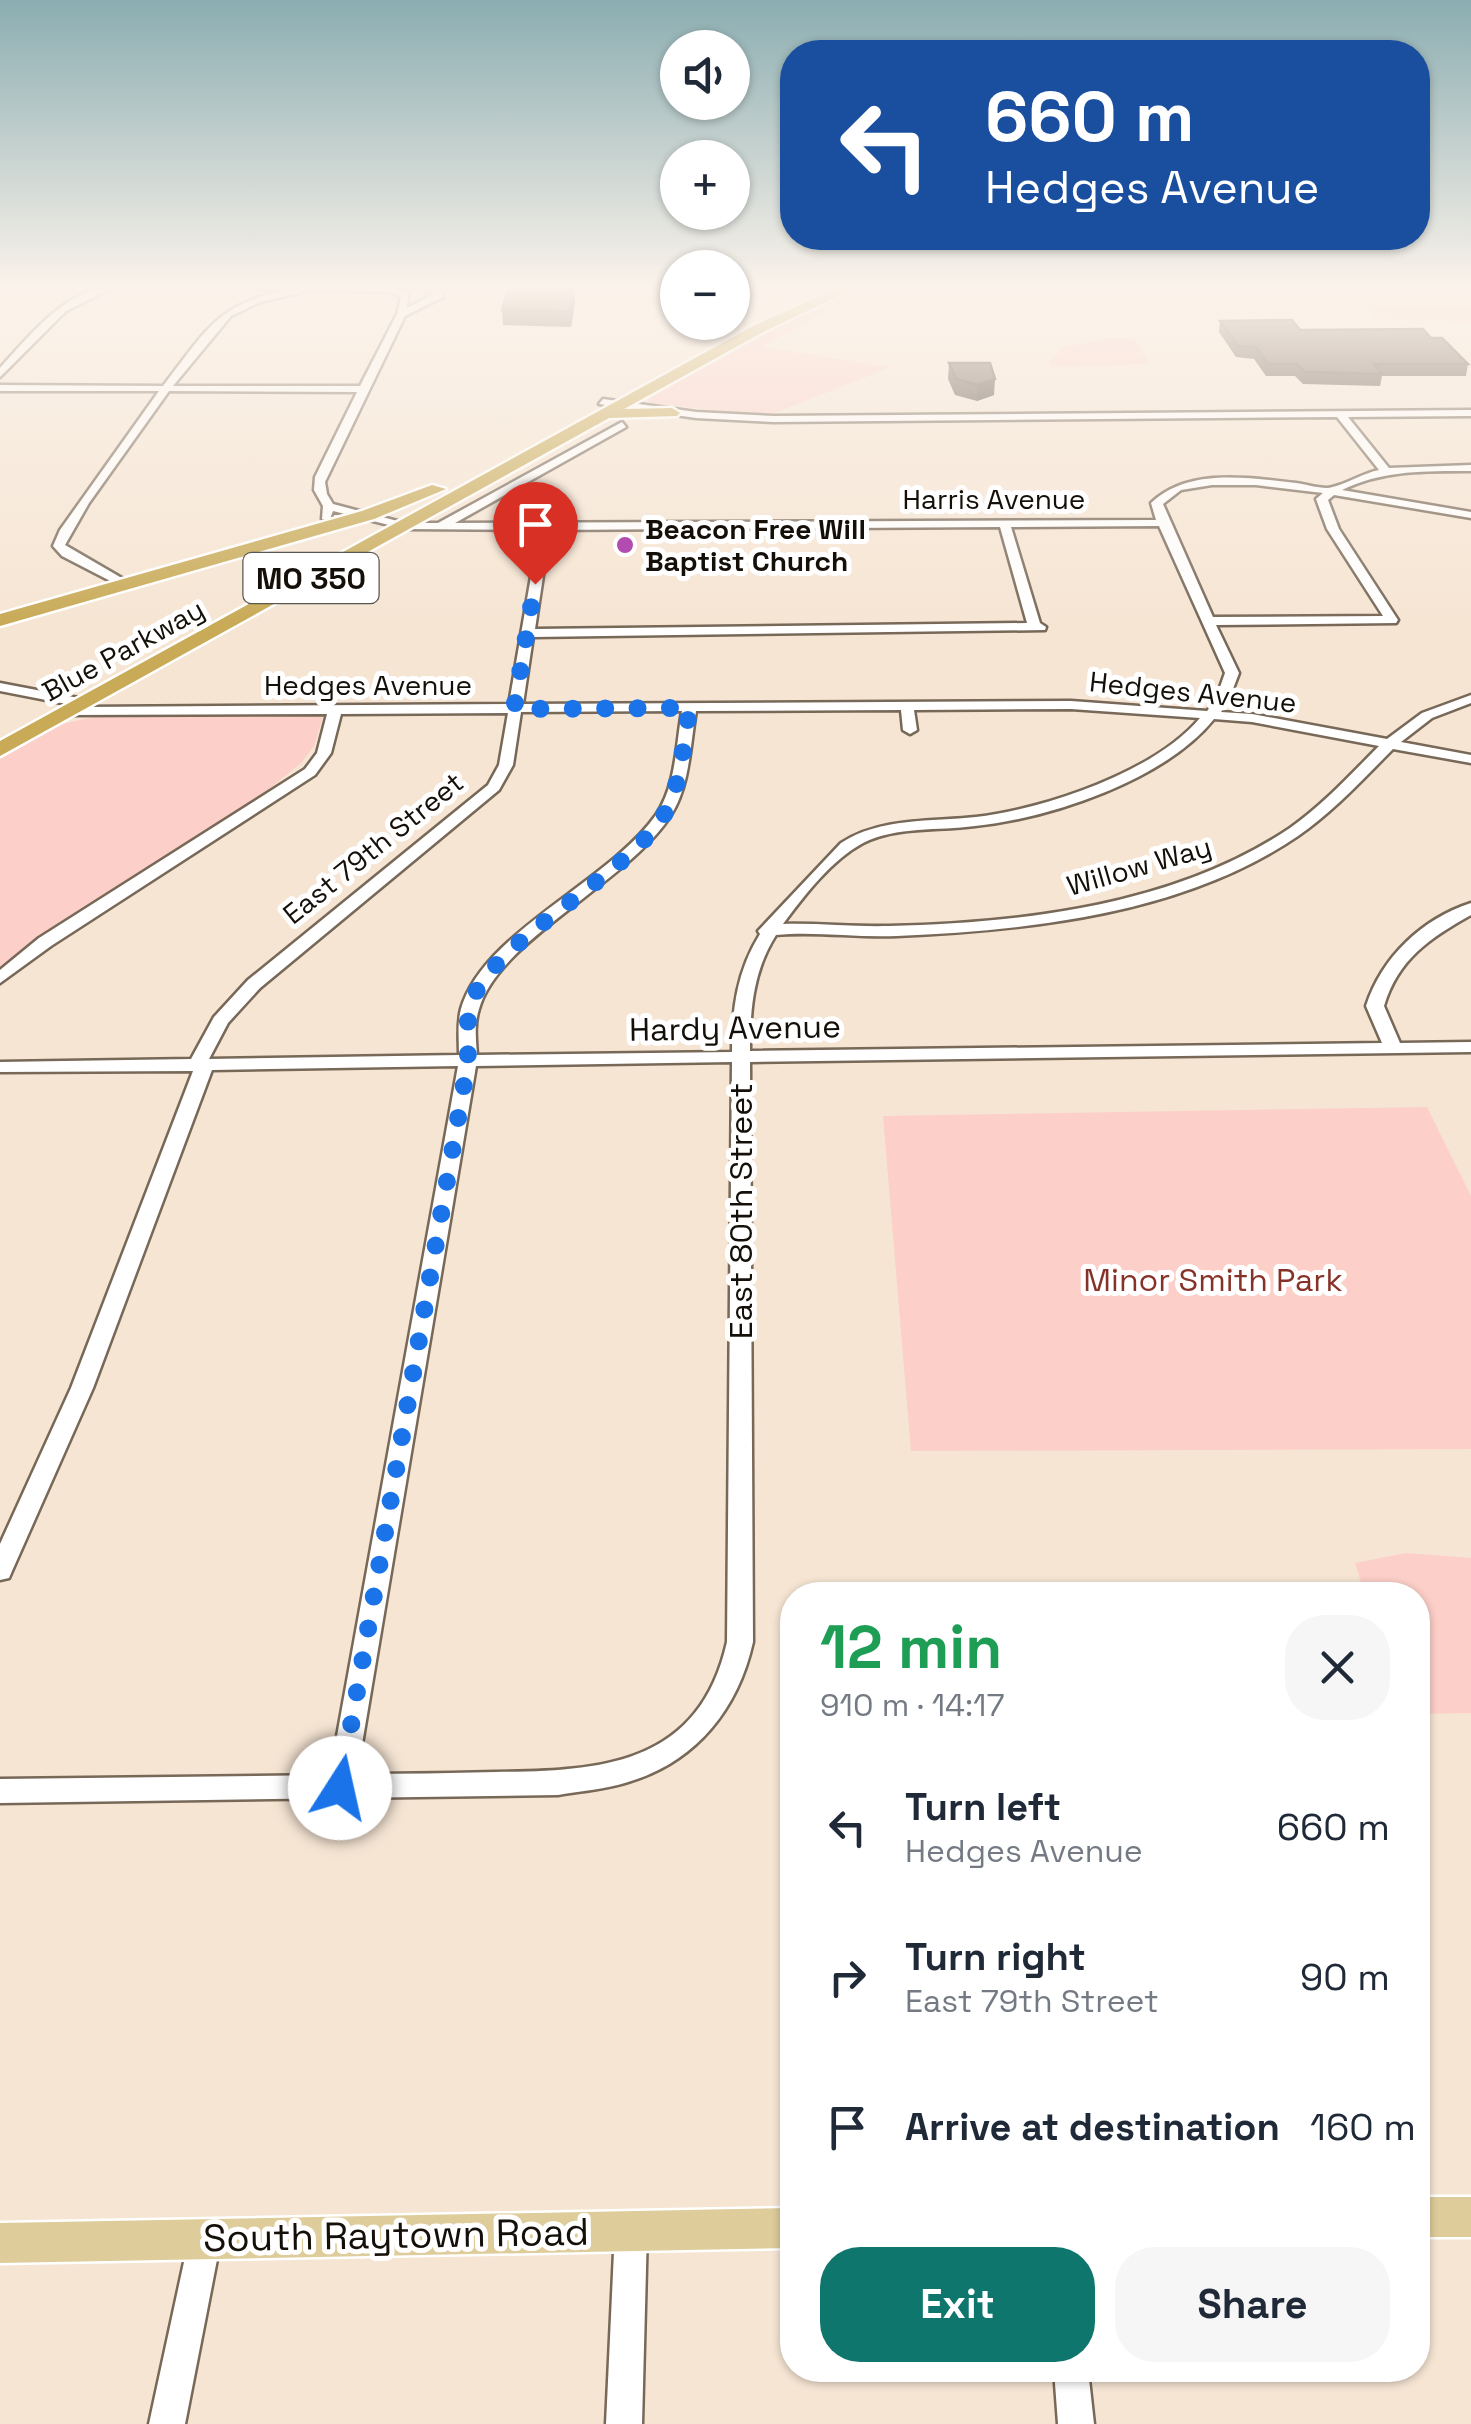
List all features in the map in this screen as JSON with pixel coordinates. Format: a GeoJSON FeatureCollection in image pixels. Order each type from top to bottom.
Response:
{"type":"FeatureCollection","features":[{"type":"Feature","properties":{"kind":"highway","name":"Blue Parkway"},"geometry":{"type":"LineString","coordinates":[[0,620],[368,515],[474,472],[620,399]]}},
{"type":"Feature","properties":{"kind":"highway","name":"Blue Parkway"},"geometry":{"type":"LineString","coordinates":[[0,750],[626,399]]}},
{"type":"Feature","properties":{"kind":"highway"},"geometry":{"type":"LineString","coordinates":[[642,399],[643,404],[672,412]]}},
{"type":"Feature","properties":{"kind":"highway"},"geometry":{"type":"LineString","coordinates":[[566,436],[624,412],[672,412]]}},
{"type":"Feature","properties":{"kind":"main road"},"geometry":{"type":"LineString","coordinates":[[1430,2218],[1471,2216]]}},
{"type":"Feature","properties":{"kind":"main road","name":"South Raytown Road"},"geometry":{"type":"LineString","coordinates":[[0,2242],[780,2228]]}},
{"type":"Feature","properties":{"kind":"street"},"geometry":{"type":"LineString","coordinates":[[126,584],[66,553],[59,546],[60,537],[90,490],[160,399]]}},
{"type":"Feature","properties":{"kind":"street"},"geometry":{"type":"LineString","coordinates":[[323,528],[329,506],[320,494],[320,478],[358,399]]}},
{"type":"Feature","properties":{"kind":"street"},"geometry":{"type":"LineString","coordinates":[[612,404],[774,419],[1471,413]]}},
{"type":"Feature","properties":{"kind":"street"},"geometry":{"type":"LineString","coordinates":[[1340,414],[1386,471]]}},
{"type":"Feature","properties":{"kind":"street"},"geometry":{"type":"LineString","coordinates":[[440,527],[622,425]]}},
{"type":"Feature","properties":{"kind":"street"},"geometry":{"type":"LineString","coordinates":[[1207,621],[1392,620],[1334,529],[1322,499],[1331,491],[1386,471],[1471,468]]}},
{"type":"Feature","properties":{"kind":"street"},"geometry":{"type":"LineString","coordinates":[[1212,714],[1230,687],[1232,673],[1162,524],[1160,498],[1172,490],[1218,481],[1331,491],[1471,514]]}},
{"type":"Feature","properties":{"kind":"street","name":"Harris Avenue"},"geometry":{"type":"LineString","coordinates":[[329,506],[405,526],[440,527],[1162,524]]}},
{"type":"Feature","properties":{"kind":"street"},"geometry":{"type":"LineString","coordinates":[[1456,514],[1471,528]]}},
{"type":"Feature","properties":{"kind":"street"},"geometry":{"type":"LineString","coordinates":[[527,633],[1037,626],[1004,523]]}},
{"type":"Feature","properties":{"kind":"street","name":"East 79th Street"},"geometry":{"type":"LineString","coordinates":[[0,1571],[82,1388],[220,1021],[254,984],[494,786],[506,765],[545,526]]}},
{"type":"Feature","properties":{"kind":"street","name":"Hedges Avenue"},"geometry":{"type":"LineString","coordinates":[[0,686],[77,707],[335,710],[1071,705],[1212,714],[1471,759]]}},
{"type":"Feature","properties":{"kind":"street","name":"Willow Way"},"geometry":{"type":"LineString","coordinates":[[766,930],[894,931],[994,924],[1088,910],[1172,888],[1243,861],[1294,832],[1323,810],[1420,718],[1471,699]]}},
{"type":"Feature","properties":{"kind":"street"},"geometry":{"type":"LineString","coordinates":[[907,706],[910,730]]}},
{"type":"Feature","properties":{"kind":"street"},"geometry":{"type":"LineString","coordinates":[[340,1788],[468,1062],[470,1009],[487,975],[633,851],[664,814],[673,796],[690,708]]}},
{"type":"Feature","properties":{"kind":"street"},"geometry":{"type":"LineString","coordinates":[[0,978],[45,942],[310,772],[324,753],[335,710]]}},
{"type":"Feature","properties":{"kind":"street","name":"East 80th Street"},"geometry":{"type":"LineString","coordinates":[[0,1791],[558,1783],[627,1771],[673,1747],[723,1697],[740,1642],[744,986],[766,930],[838,852],[859,839],[899,828],[989,820],[1083,793],[1162,756],[1212,714]]}},
{"type":"Feature","properties":{"kind":"street"},"geometry":{"type":"LineString","coordinates":[[1394,1048],[1375,1006],[1391,964],[1418,937],[1471,908]]}},
{"type":"Feature","properties":{"kind":"street","name":"Hardy Avenue"},"geometry":{"type":"LineString","coordinates":[[0,1067],[1471,1047]]}},
{"type":"Feature","properties":{"kind":"street"},"geometry":{"type":"LineString","coordinates":[[624,2424],[631,2230]]}},
{"type":"Feature","properties":{"kind":"street"},"geometry":{"type":"LineString","coordinates":[[167,2424],[205,2239]]}},
{"type":"Feature","properties":{"kind":"street"},"geometry":{"type":"LineString","coordinates":[[1071,2382],[1076,2424]]}},
{"type":"Feature","properties":{"kind":"green space"},"geometry":{"type":"Polygon","coordinates":[[[648,399],[810,399],[767,416],[650,403],[648,399]]]}},
{"type":"Feature","properties":{"kind":"green space"},"geometry":{"type":"Polygon","coordinates":[[[98,716],[323,717],[314,746],[301,763],[259,797],[42,937],[0,972],[0,759],[62,724],[98,716]]]}},
{"type":"Feature","properties":{"kind":"green space","name":"Minor Smith Park"},"geometry":{"type":"Polygon","coordinates":[[[1427,1107],[1471,1196],[1471,1449],[911,1451],[883,1116],[1427,1107]]]}},
{"type":"Feature","properties":{"kind":"green space"},"geometry":{"type":"Polygon","coordinates":[[[1406,1553],[1471,1558],[1471,1713],[1430,1714],[1430,1582],[1361,1582],[1355,1563],[1406,1553]]]}},
{"type":"Feature","properties":{"kind":"place","name":"Beacon Free Will Baptist Church"},"geometry":{"type":"Point","coordinates":[625,545]}},
{"type":"Feature","properties":{"kind":"route"},"geometry":{"type":"LineString","coordinates":[[340,1788],[468,1062],[470,1009],[477,990],[500,961],[651,832],[673,796],[690,708],[514,709],[535,584]]}}]}
